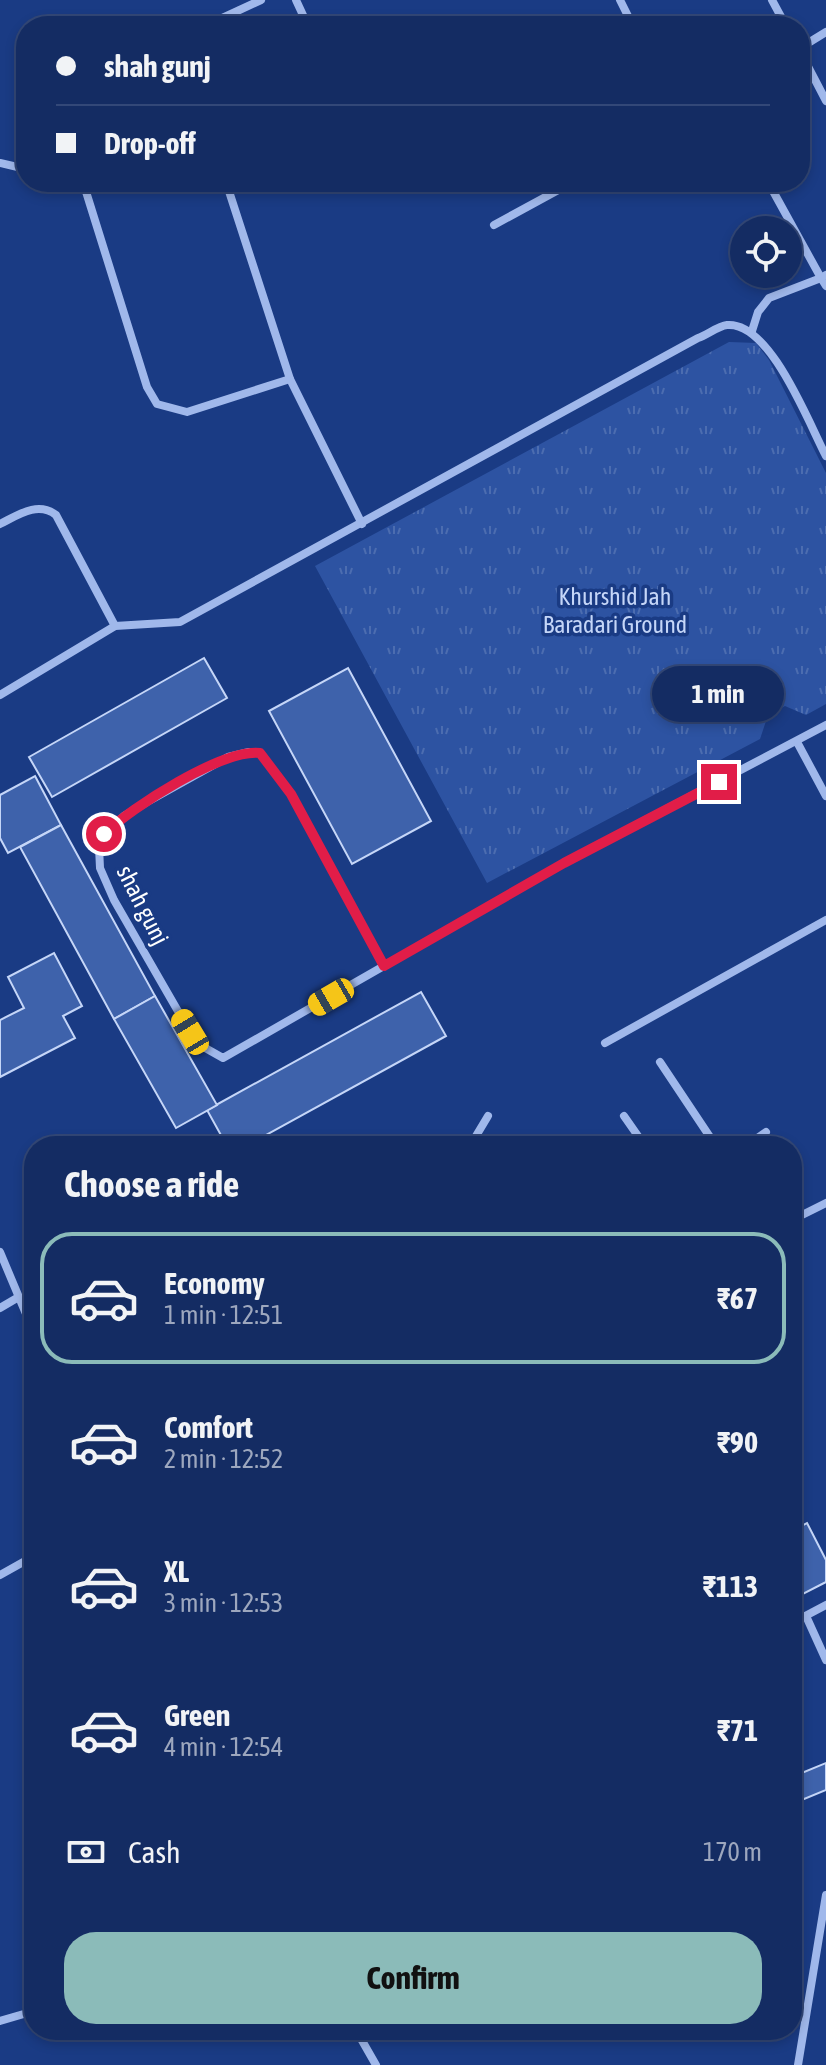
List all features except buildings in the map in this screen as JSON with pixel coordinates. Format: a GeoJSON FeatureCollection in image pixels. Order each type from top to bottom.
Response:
{"type":"FeatureCollection","features":[{"type":"Feature","properties":{"kind":"street"},"geometry":{"type":"LineString","coordinates":[[227,16],[261,0]]}},
{"type":"Feature","properties":{"kind":"street"},"geometry":{"type":"LineString","coordinates":[[810,70],[826,101]]}},
{"type":"Feature","properties":{"kind":"street"},"geometry":{"type":"LineString","coordinates":[[86,192],[147,387],[157,404],[187,412],[290,379]]}},
{"type":"Feature","properties":{"kind":"street"},"geometry":{"type":"LineString","coordinates":[[229,192],[290,379],[362,524]]}},
{"type":"Feature","properties":{"kind":"street"},"geometry":{"type":"LineString","coordinates":[[494,225],[555,192]]}},
{"type":"Feature","properties":{"kind":"street"},"geometry":{"type":"LineString","coordinates":[[752,331],[758,312],[769,298],[824,279],[774,192]]}},
{"type":"Feature","properties":{"kind":"street"},"geometry":{"type":"LineString","coordinates":[[0,695],[115,626],[180,622],[698,338],[728,325],[752,331],[773,352],[826,456]]}},
{"type":"Feature","properties":{"kind":"street"},"geometry":{"type":"LineString","coordinates":[[0,524],[34,508],[48,509],[56,515],[115,626]]}},
{"type":"Feature","properties":{"kind":"street"},"geometry":{"type":"LineString","coordinates":[[384,966],[564,863],[826,725]]}},
{"type":"Feature","properties":{"kind":"street"},"geometry":{"type":"LineString","coordinates":[[797,742],[826,796]]}},
{"type":"Feature","properties":{"kind":"street","name":"shah gunj"},"geometry":{"type":"LineString","coordinates":[[260,753],[291,794],[384,966],[223,1058],[200,1045],[190,1032],[114,900],[100,868],[99,847],[104,834],[124,816],[228,757],[260,753]]}},
{"type":"Feature","properties":{"kind":"street"},"geometry":{"type":"LineString","coordinates":[[605,1043],[826,920]]}},
{"type":"Feature","properties":{"kind":"street"},"geometry":{"type":"LineString","coordinates":[[660,1062],[709,1136]]}},
{"type":"Feature","properties":{"kind":"street"},"geometry":{"type":"LineString","coordinates":[[476,1136],[488,1116]]}},
{"type":"Feature","properties":{"kind":"street"},"geometry":{"type":"LineString","coordinates":[[624,1116],[638,1136]]}},
{"type":"Feature","properties":{"kind":"street"},"geometry":{"type":"LineString","coordinates":[[760,1136],[766,1132]]}},
{"type":"Feature","properties":{"kind":"street"},"geometry":{"type":"LineString","coordinates":[[802,1217],[826,1203]]}},
{"type":"Feature","properties":{"kind":"street"},"geometry":{"type":"LineString","coordinates":[[0,1252],[24,1312]]}},
{"type":"Feature","properties":{"kind":"street"},"geometry":{"type":"LineString","coordinates":[[0,1308],[17,1298]]}},
{"type":"Feature","properties":{"kind":"street"},"geometry":{"type":"LineString","coordinates":[[0,1575],[24,1562]]}},
{"type":"Feature","properties":{"kind":"street"},"geometry":{"type":"LineString","coordinates":[[802,1618],[826,1605]]}},
{"type":"Feature","properties":{"kind":"street"},"geometry":{"type":"LineString","coordinates":[[806,1616],[826,1660]]}},
{"type":"Feature","properties":{"kind":"street"},"geometry":{"type":"LineString","coordinates":[[798,2065],[826,1895]]}},
{"type":"Feature","properties":{"kind":"street"},"geometry":{"type":"LineString","coordinates":[[0,2021],[24,2014]]}},
{"type":"Feature","properties":{"kind":"street"},"geometry":{"type":"LineString","coordinates":[[362,2040],[376,2065]]}},
{"type":"Feature","properties":{"kind":"green space","name":"Khurshid Jah Baradari Ground"},"geometry":{"type":"Polygon","coordinates":[[[729,342],[756,343],[769,360],[826,473],[826,704],[806,715],[785,706],[768,715],[760,739],[487,883],[315,566],[729,342]]]}},
{"type":"Feature","properties":{"kind":"route"},"geometry":{"type":"LineString","coordinates":[[104,834],[124,816],[228,757],[260,753],[291,794],[384,966],[564,863],[719,782]]}}]}
